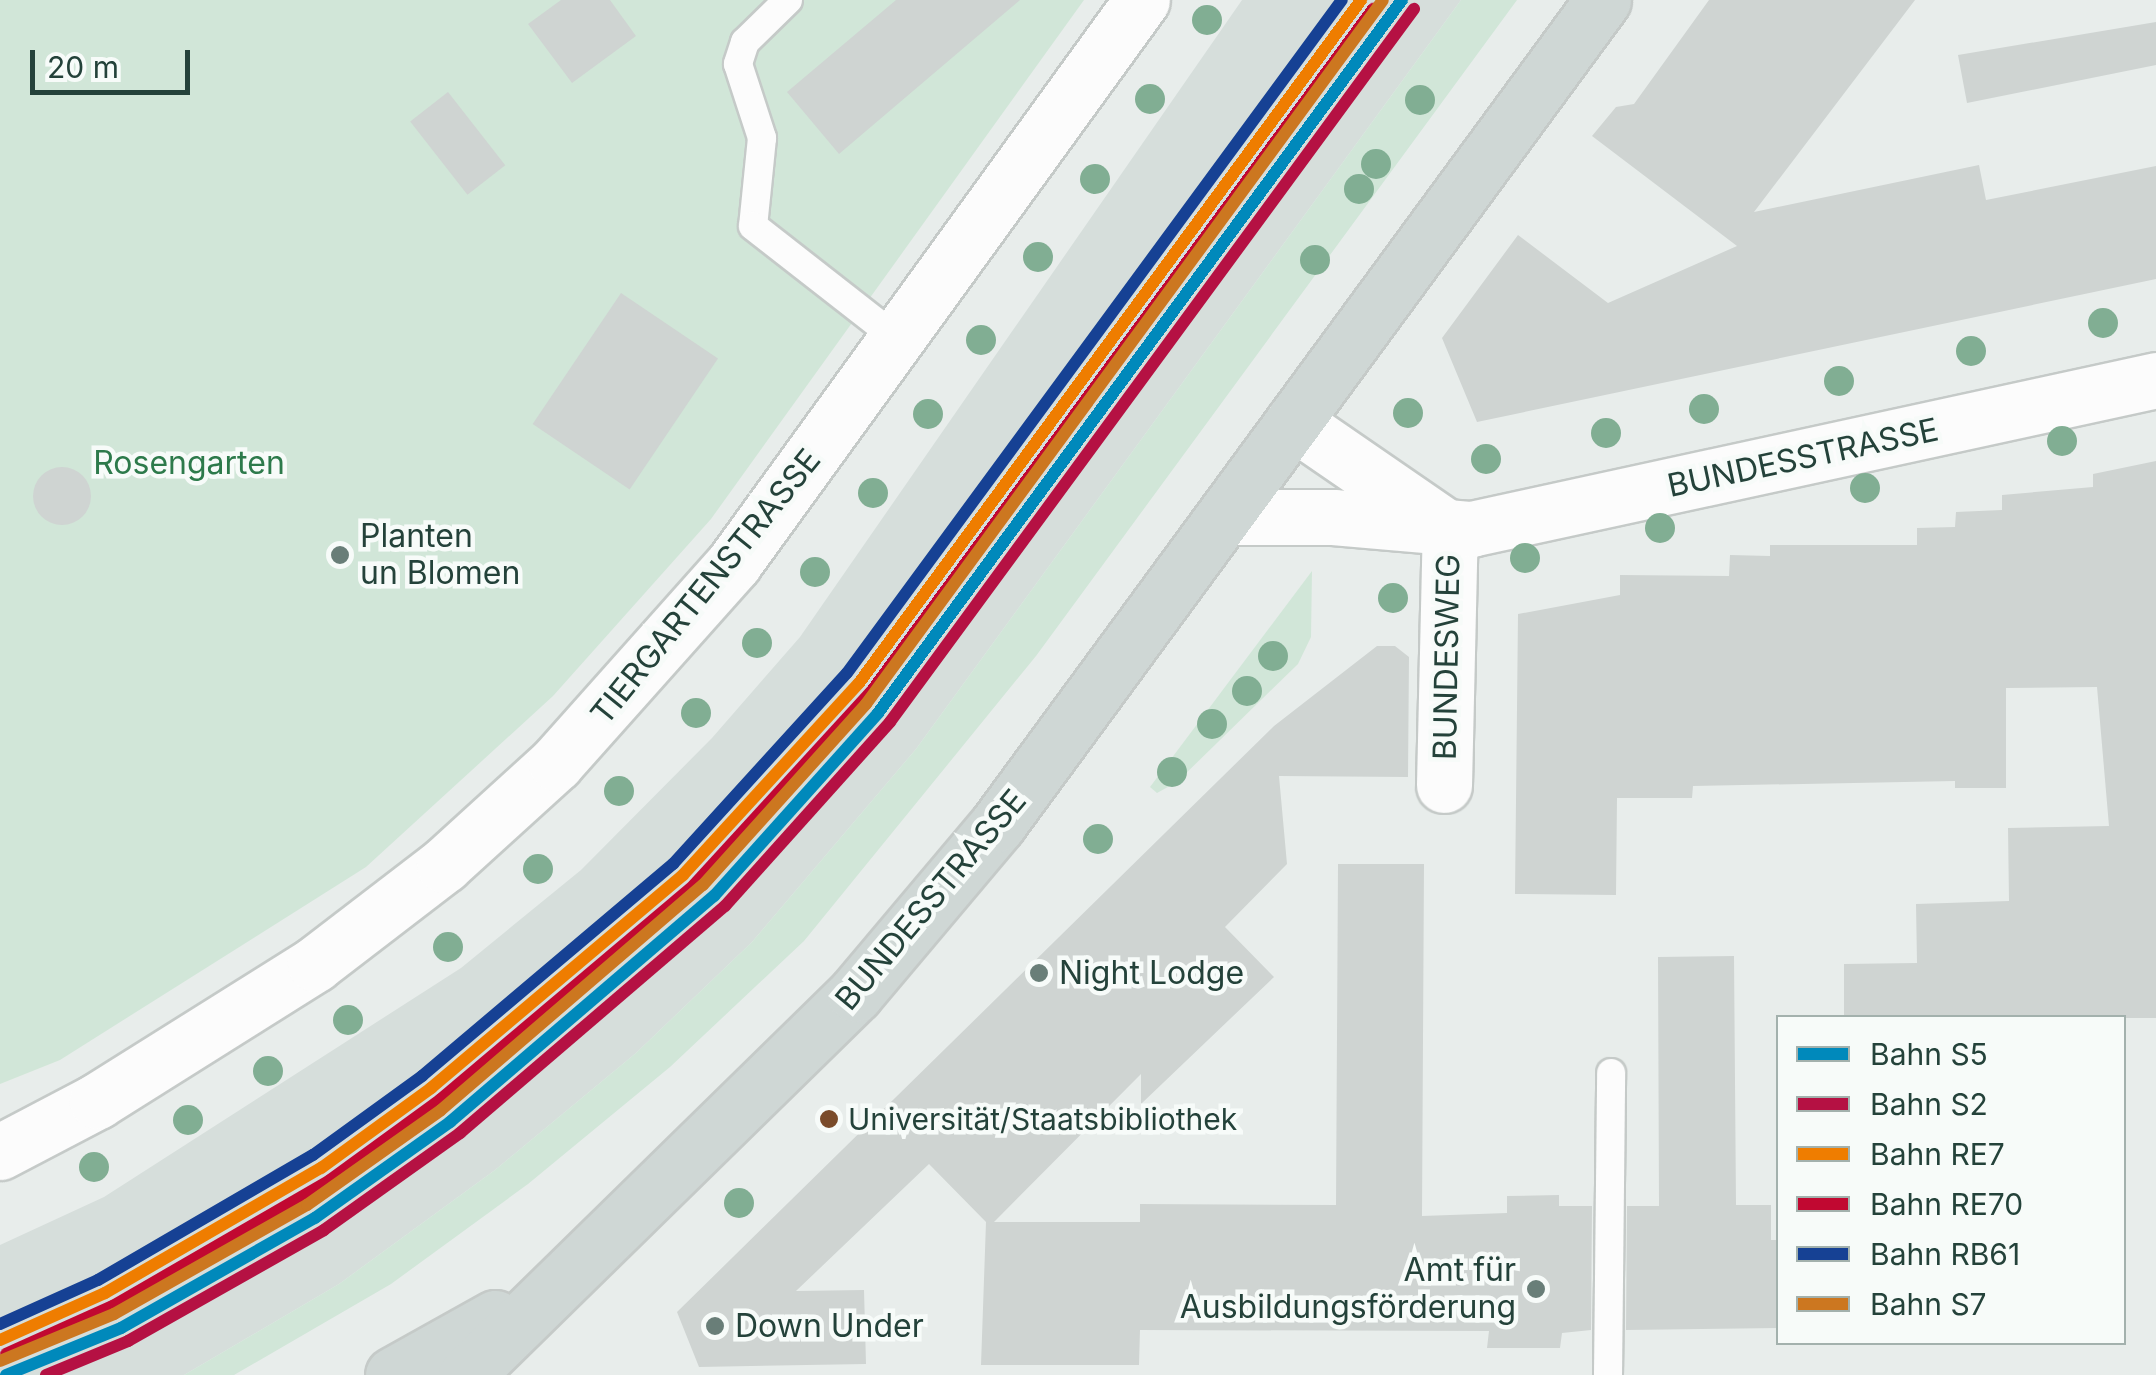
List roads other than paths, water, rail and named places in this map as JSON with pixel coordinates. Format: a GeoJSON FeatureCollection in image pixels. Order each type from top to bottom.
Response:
{"type":"FeatureCollection","features":[{"type":"Feature","properties":{"kind":"main road","name":"BUNDESSTRASSE"},"geometry":{"type":"LineString","coordinates":[[466,1375],[854,994],[1008,810],[1603,0]]}},
{"type":"Feature","properties":{"kind":"main road","name":"BUNDESSTRASSE"},"geometry":{"type":"LineString","coordinates":[[393,1375],[520,1302],[595,1248]]}},
{"type":"Feature","properties":{"kind":"main road"},"geometry":{"type":"LineString","coordinates":[[517,1375],[529,1330],[554,1287]]}},
{"type":"Feature","properties":{"kind":"street","name":"TIERGARTENSTRASSE"},"geometry":{"type":"LineString","coordinates":[[0,1152],[111,1093],[315,964],[504,814],[677,632],[900,340],[1142,0]]}},
{"type":"Feature","properties":{"kind":"street","name":"BUNDESSTRASSE"},"geometry":{"type":"LineString","coordinates":[[1225,517],[1333,517],[1450,529],[1503,524],[2156,380]]}},
{"type":"Feature","properties":{"kind":"street"},"geometry":{"type":"LineString","coordinates":[[1293,422],[1450,529]]}},
{"type":"Feature","properties":{"kind":"street","name":"BUNDESWEG"},"geometry":{"type":"LineString","coordinates":[[1444,785],[1450,529]]}},
{"type":"Feature","properties":{"kind":"lane"},"geometry":{"type":"LineString","coordinates":[[788,0],[745,42],[738,64],[762,138],[753,226],[900,340]]}},
{"type":"Feature","properties":{"kind":"lane"},"geometry":{"type":"LineString","coordinates":[[1608,1375],[1610,1072]]}},
{"type":"Feature","properties":{"kind":"rail line","name":"RB61"},"geometry":{"type":"LineString","coordinates":[[0,1324],[98,1280],[313,1155],[422,1076],[673,864],[847,673],[1342,0]]}},
{"type":"Feature","properties":{"kind":"rail line","name":"RE7"},"geometry":{"type":"LineString","coordinates":[[0,1340],[105,1293],[321,1168],[431,1088],[683,875],[859,683],[1361,0]]}},
{"type":"Feature","properties":{"kind":"rail line","name":"S7"},"geometry":{"type":"LineString","coordinates":[[0,1361],[114,1314],[307,1205],[441,1110],[703,885],[866,704],[1383,0]]}},
{"type":"Feature","properties":{"kind":"rail line","name":"S5"},"geometry":{"type":"LineString","coordinates":[[6,1375],[121,1328],[315,1218],[450,1122],[714,896],[878,713],[1402,0]]}},
{"type":"Feature","properties":{"kind":"rail line","name":"RE70"},"geometry":{"type":"LineString","coordinates":[[6,1354],[113,1306],[330,1180],[441,1099],[694,885],[871,692],[1373,9]]}},
{"type":"Feature","properties":{"kind":"rail line","name":"S2"},"geometry":{"type":"LineString","coordinates":[[46,1375],[128,1341],[324,1230],[460,1133],[725,906],[890,722],[1414,9]]}},
{"type":"Feature","properties":{"kind":"place","name":"Planten un Blomen"},"geometry":{"type":"Point","coordinates":[340,555]}},
{"type":"Feature","properties":{"kind":"place","name":"Night Lodge"},"geometry":{"type":"Point","coordinates":[1039,973]}},
{"type":"Feature","properties":{"kind":"place","name":"Universität/Staatsbibliothek"},"geometry":{"type":"Point","coordinates":[829,1119]}},
{"type":"Feature","properties":{"kind":"place","name":"Amt für Ausbildungsförderung"},"geometry":{"type":"Point","coordinates":[1536,1289]}},
{"type":"Feature","properties":{"kind":"place","name":"Down Under"},"geometry":{"type":"Point","coordinates":[715,1326]}},
{"type":"Feature","properties":{"kind":"park label","name":"Rosengarten"},"geometry":{"type":"Point","coordinates":[189,463]}}]}
